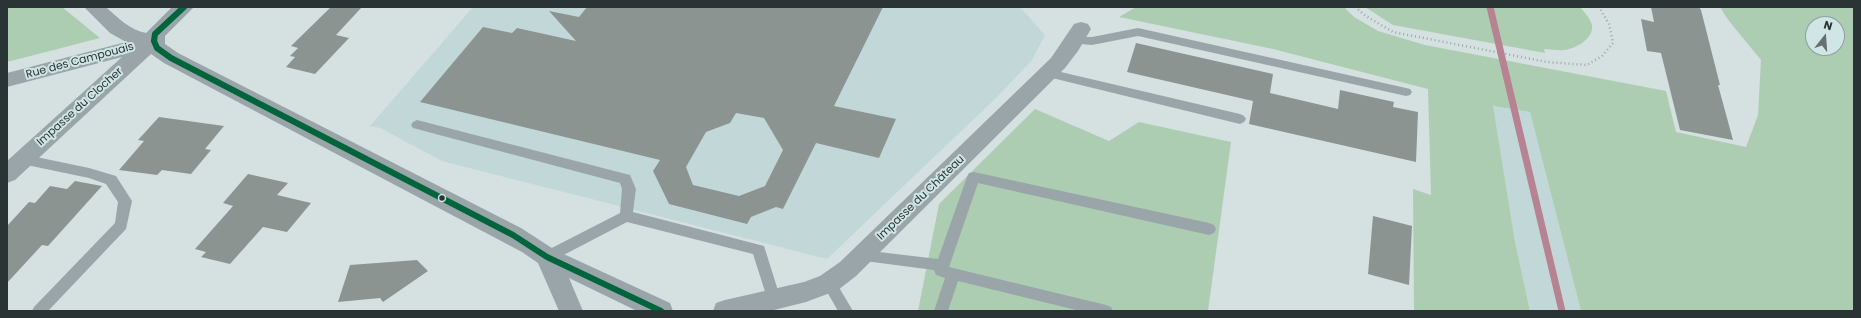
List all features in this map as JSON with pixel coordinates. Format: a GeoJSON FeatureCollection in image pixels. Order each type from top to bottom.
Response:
{"type":"FeatureCollection","features":[{"type":"Feature","properties":{"kind":"street"},"geometry":{"type":"LineString","coordinates":[[94,7],[117,28],[134,38],[154,41]]}},
{"type":"Feature","properties":{"kind":"street"},"geometry":{"type":"LineString","coordinates":[[184,7],[166,22],[155,34],[154,41],[157,48],[171,58],[513,235],[547,257],[661,311]]}},
{"type":"Feature","properties":{"kind":"street","name":"Impasse du Château"},"geometry":{"type":"LineString","coordinates":[[725,311],[806,292],[829,283],[848,269],[1058,64],[1077,35]]}},
{"type":"Feature","properties":{"kind":"street","name":"Rue des Campouais"},"geometry":{"type":"LineString","coordinates":[[7,80],[154,41]]}},
{"type":"Feature","properties":{"kind":"street","name":"Impasse du Clocher"},"geometry":{"type":"LineString","coordinates":[[7,174],[154,41]]}},
{"type":"Feature","properties":{"kind":"street"},"geometry":{"type":"LineString","coordinates":[[547,257],[571,311]]}},
{"type":"Feature","properties":{"kind":"lane"},"geometry":{"type":"LineString","coordinates":[[1077,35],[1088,43],[1103,40],[1123,32],[1138,32],[1406,92]]}},
{"type":"Feature","properties":{"kind":"lane"},"geometry":{"type":"LineString","coordinates":[[1048,73],[1240,119]]}},
{"type":"Feature","properties":{"kind":"lane"},"geometry":{"type":"LineString","coordinates":[[417,125],[625,179],[629,189],[626,216]]}},
{"type":"Feature","properties":{"kind":"lane"},"geometry":{"type":"LineString","coordinates":[[22,159],[90,173],[110,180],[125,201],[121,224],[39,311]]}},
{"type":"Feature","properties":{"kind":"lane"},"geometry":{"type":"LineString","coordinates":[[941,311],[948,269],[974,177],[1209,229]]}},
{"type":"Feature","properties":{"kind":"lane"},"geometry":{"type":"LineString","coordinates":[[547,257],[626,216],[759,250],[774,300]]}},
{"type":"Feature","properties":{"kind":"lane"},"geometry":{"type":"LineString","coordinates":[[862,256],[948,269],[1106,311]]}},
{"type":"Feature","properties":{"kind":"lane"},"geometry":{"type":"LineString","coordinates":[[829,283],[846,311]]}},
{"type":"Feature","properties":{"kind":"path"},"geometry":{"type":"LineString","coordinates":[[1355,7],[1366,16],[1393,32],[1547,62],[1587,64],[1602,56],[1613,43],[1609,24],[1598,7]]}},
{"type":"Feature","properties":{"kind":"shaded area"},"geometry":{"type":"Polygon","coordinates":[[[473,7],[1020,7],[1045,35],[1032,60],[997,97],[827,259],[442,161],[380,128],[370,126],[473,7]]]}},
{"type":"Feature","properties":{"kind":"shaded area"},"geometry":{"type":"Polygon","coordinates":[[[1492,106],[1530,112],[1581,311],[1530,311],[1515,242],[1492,106]]]}},
{"type":"Feature","properties":{"kind":"green space"},"geometry":{"type":"Polygon","coordinates":[[[7,7],[62,7],[100,38],[7,62],[7,7]]]}},
{"type":"Feature","properties":{"kind":"green space"},"geometry":{"type":"Polygon","coordinates":[[[1136,7],[1344,7],[1354,17],[1378,31],[1425,45],[1666,91],[1676,132],[1746,147],[1758,115],[1761,60],[1729,21],[1720,7],[1854,7],[1854,311],[1581,311],[1530,112],[1493,106],[1515,242],[1530,311],[1414,310],[1413,189],[1431,195],[1428,89],[1273,49],[1119,17],[1136,7]]]}},
{"type":"Feature","properties":{"kind":"green space"},"geometry":{"type":"Polygon","coordinates":[[[1365,7],[1580,7],[1590,20],[1592,30],[1587,39],[1573,48],[1564,50],[1544,49],[1545,53],[1393,25],[1365,7]]]}},
{"type":"Feature","properties":{"kind":"green space"},"geometry":{"type":"Polygon","coordinates":[[[1035,109],[1109,141],[1139,122],[1231,142],[1208,311],[918,311],[939,204],[1035,109]]]}},
{"type":"Feature","properties":{"kind":"building"},"geometry":{"type":"Polygon","coordinates":[[[331,7],[362,7],[336,35],[349,38],[315,74],[286,67],[295,57],[290,56],[298,48],[291,46],[331,7]]]}},
{"type":"Feature","properties":{"kind":"building"},"geometry":{"type":"Polygon","coordinates":[[[587,7],[883,7],[834,106],[896,119],[879,158],[816,143],[783,209],[776,207],[751,217],[747,224],[669,204],[653,171],[660,160],[420,102],[483,27],[512,33],[517,28],[576,41],[549,11],[579,17],[587,7]],[[736,113],[730,123],[706,132],[686,167],[693,185],[739,196],[765,186],[783,150],[764,118],[736,113]]]}},
{"type":"Feature","properties":{"kind":"building"},"geometry":{"type":"Polygon","coordinates":[[[1651,7],[1699,7],[1701,10],[1720,85],[1718,85],[1733,140],[1680,130],[1661,53],[1647,51],[1641,19],[1654,22],[1651,7]]]}},
{"type":"Feature","properties":{"kind":"building"},"geometry":{"type":"Polygon","coordinates":[[[1136,43],[1273,74],[1270,93],[1338,109],[1340,90],[1394,102],[1393,107],[1418,112],[1416,162],[1249,124],[1253,101],[1127,72],[1136,43]]]}},
{"type":"Feature","properties":{"kind":"building"},"geometry":{"type":"Polygon","coordinates":[[[159,117],[224,126],[205,149],[211,150],[191,174],[162,170],[157,175],[119,170],[144,141],[138,140],[159,117]]]}},
{"type":"Feature","properties":{"kind":"building"},"geometry":{"type":"Polygon","coordinates":[[[248,174],[288,183],[277,195],[311,203],[287,232],[263,227],[230,264],[201,257],[206,252],[195,249],[233,206],[223,203],[248,174]]]}},
{"type":"Feature","properties":{"kind":"building"},"geometry":{"type":"Polygon","coordinates":[[[75,181],[102,186],[48,246],[42,245],[7,283],[7,226],[29,202],[35,203],[50,186],[67,189],[75,181]]]}},
{"type":"Feature","properties":{"kind":"building"},"geometry":{"type":"Polygon","coordinates":[[[1373,216],[1412,226],[1409,285],[1368,274],[1373,216]]]}},
{"type":"Feature","properties":{"kind":"building"},"geometry":{"type":"Polygon","coordinates":[[[417,260],[428,271],[383,302],[380,298],[338,302],[350,265],[417,260]]]}},
{"type":"Feature","properties":{"kind":"transit line"},"geometry":{"type":"LineString","coordinates":[[154,41],[155,34],[184,7]]}},
{"type":"Feature","properties":{"kind":"transit line"},"geometry":{"type":"LineString","coordinates":[[1490,7],[1562,311]]}},
{"type":"Feature","properties":{"kind":"transit line"},"geometry":{"type":"LineString","coordinates":[[154,41],[157,48],[171,58],[513,235],[547,257],[661,311]]}}]}
